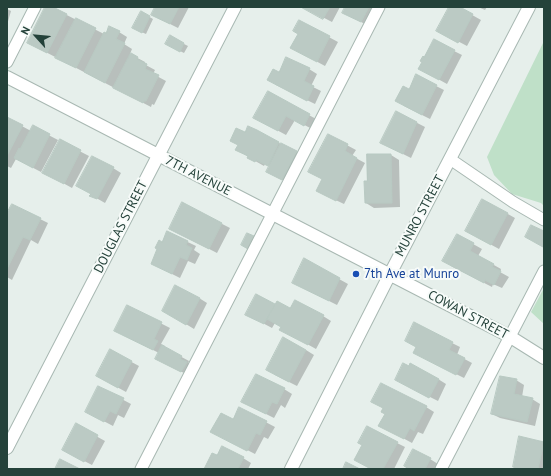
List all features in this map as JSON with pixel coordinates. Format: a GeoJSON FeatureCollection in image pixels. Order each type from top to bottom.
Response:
{"type":"FeatureCollection","features":[{"type":"Feature","properties":{"kind":"street","name":"DOUGLAS STREET"},"geometry":{"type":"LineString","coordinates":[[7,448],[235,7]]}},
{"type":"Feature","properties":{"kind":"street","name":"MUNRO STREET"},"geometry":{"type":"LineString","coordinates":[[291,469],[390,274],[529,7]]}},
{"type":"Feature","properties":{"kind":"street","name":"7TH AVENUE"},"geometry":{"type":"LineString","coordinates":[[7,77],[390,274]]}},
{"type":"Feature","properties":{"kind":"street","name":"COWAN STREET"},"geometry":{"type":"LineString","coordinates":[[390,274],[509,336],[544,358]]}},
{"type":"Feature","properties":{"kind":"lane"},"geometry":{"type":"LineString","coordinates":[[7,62],[35,7]]}},
{"type":"Feature","properties":{"kind":"lane"},"geometry":{"type":"LineString","coordinates":[[140,469],[378,7]]}},
{"type":"Feature","properties":{"kind":"lane"},"geometry":{"type":"LineString","coordinates":[[450,160],[512,202],[544,220]]}},
{"type":"Feature","properties":{"kind":"lane"},"geometry":{"type":"LineString","coordinates":[[440,469],[544,271]]}},
{"type":"Feature","properties":{"kind":"green space"},"geometry":{"type":"Polygon","coordinates":[[[544,41],[544,206],[541,203],[512,194],[494,175],[487,157],[544,41]]]}},
{"type":"Feature","properties":{"kind":"green space"},"geometry":{"type":"Polygon","coordinates":[[[544,288],[544,324],[531,312],[544,288]]]}},
{"type":"Feature","properties":{"kind":"building"},"geometry":{"type":"Polygon","coordinates":[[[45,7],[53,7],[67,14],[47,53],[27,43],[45,7]]]}},
{"type":"Feature","properties":{"kind":"building"},"geometry":{"type":"Polygon","coordinates":[[[155,7],[179,7],[170,24],[151,15],[155,7]]]}},
{"type":"Feature","properties":{"kind":"building"},"geometry":{"type":"Polygon","coordinates":[[[301,7],[330,7],[323,19],[301,7]]]}},
{"type":"Feature","properties":{"kind":"building"},"geometry":{"type":"Polygon","coordinates":[[[345,7],[369,7],[361,22],[342,13],[345,7]]]}},
{"type":"Feature","properties":{"kind":"building"},"geometry":{"type":"Polygon","coordinates":[[[449,7],[460,7],[473,14],[458,43],[436,31],[449,7]]]}},
{"type":"Feature","properties":{"kind":"building"},"geometry":{"type":"Polygon","coordinates":[[[141,11],[150,16],[142,33],[132,28],[141,11]]]}},
{"type":"Feature","properties":{"kind":"building"},"geometry":{"type":"Polygon","coordinates":[[[76,18],[96,28],[76,68],[55,58],[76,18]]]}},
{"type":"Feature","properties":{"kind":"building"},"geometry":{"type":"Polygon","coordinates":[[[299,20],[330,36],[317,62],[290,48],[298,34],[293,31],[299,20]]]}},
{"type":"Feature","properties":{"kind":"building"},"geometry":{"type":"Polygon","coordinates":[[[109,26],[120,31],[116,39],[125,43],[105,83],[84,72],[104,32],[106,33],[109,26]]]}},
{"type":"Feature","properties":{"kind":"building"},"geometry":{"type":"Polygon","coordinates":[[[170,35],[184,43],[180,52],[165,44],[170,35]]]}},
{"type":"Feature","properties":{"kind":"building"},"geometry":{"type":"Polygon","coordinates":[[[434,39],[455,50],[439,80],[418,69],[422,62],[420,61],[423,56],[424,57],[434,39]]]}},
{"type":"Feature","properties":{"kind":"building"},"geometry":{"type":"Polygon","coordinates":[[[131,53],[138,57],[137,59],[147,64],[145,69],[159,75],[146,101],[143,103],[113,88],[131,53]]]}},
{"type":"Feature","properties":{"kind":"building"},"geometry":{"type":"Polygon","coordinates":[[[286,57],[310,68],[304,81],[314,86],[307,101],[267,80],[273,69],[279,72],[286,57]]]}},
{"type":"Feature","properties":{"kind":"building"},"geometry":{"type":"Polygon","coordinates":[[[416,74],[437,85],[422,115],[395,101],[403,86],[409,89],[416,74]]]}},
{"type":"Feature","properties":{"kind":"building"},"geometry":{"type":"Polygon","coordinates":[[[268,91],[310,114],[304,126],[286,116],[278,131],[253,118],[268,91]]]}},
{"type":"Feature","properties":{"kind":"building"},"geometry":{"type":"Polygon","coordinates":[[[396,111],[417,122],[403,154],[380,143],[396,111]]]}},
{"type":"Feature","properties":{"kind":"building"},"geometry":{"type":"Polygon","coordinates":[[[7,117],[23,125],[7,156],[7,117]]]}},
{"type":"Feature","properties":{"kind":"building"},"geometry":{"type":"Polygon","coordinates":[[[33,125],[50,134],[33,168],[14,158],[33,125]]]}},
{"type":"Feature","properties":{"kind":"building"},"geometry":{"type":"Polygon","coordinates":[[[248,126],[279,142],[268,166],[256,160],[255,162],[247,158],[248,156],[235,150],[238,145],[230,141],[236,128],[245,132],[248,126]]]}},
{"type":"Feature","properties":{"kind":"building"},"geometry":{"type":"Polygon","coordinates":[[[328,134],[348,144],[345,151],[357,158],[336,201],[316,191],[322,179],[308,172],[328,134]]]}},
{"type":"Feature","properties":{"kind":"building"},"geometry":{"type":"Polygon","coordinates":[[[60,139],[81,150],[64,184],[42,173],[60,139]]]}},
{"type":"Feature","properties":{"kind":"building"},"geometry":{"type":"Polygon","coordinates":[[[281,143],[297,151],[282,180],[266,172],[281,143]]]}},
{"type":"Feature","properties":{"kind":"building"},"geometry":{"type":"Polygon","coordinates":[[[367,154],[391,154],[392,203],[365,203],[364,181],[367,181],[367,154]]]}},
{"type":"Feature","properties":{"kind":"building"},"geometry":{"type":"Polygon","coordinates":[[[92,156],[114,167],[97,199],[89,196],[91,194],[76,186],[92,156]]]}},
{"type":"Feature","properties":{"kind":"building"},"geometry":{"type":"Polygon","coordinates":[[[482,199],[508,213],[491,245],[465,231],[482,199]]]}},
{"type":"Feature","properties":{"kind":"building"},"geometry":{"type":"Polygon","coordinates":[[[182,202],[222,223],[209,249],[169,229],[182,202]]]}},
{"type":"Feature","properties":{"kind":"building"},"geometry":{"type":"Polygon","coordinates":[[[12,204],[41,218],[30,240],[23,237],[7,269],[7,213],[12,204]]]}},
{"type":"Feature","properties":{"kind":"building"},"geometry":{"type":"Polygon","coordinates":[[[531,225],[544,231],[543,247],[525,237],[531,225]]]}},
{"type":"Feature","properties":{"kind":"building"},"geometry":{"type":"Polygon","coordinates":[[[167,231],[188,241],[186,245],[192,248],[187,260],[180,257],[172,274],[151,264],[157,249],[155,248],[159,240],[162,242],[167,231]]]}},
{"type":"Feature","properties":{"kind":"building"},"geometry":{"type":"Polygon","coordinates":[[[247,233],[254,236],[248,249],[241,245],[247,233]]]}},
{"type":"Feature","properties":{"kind":"building"},"geometry":{"type":"Polygon","coordinates":[[[457,234],[474,243],[470,251],[494,264],[492,267],[501,271],[494,285],[485,280],[484,283],[442,261],[457,234]]]}},
{"type":"Feature","properties":{"kind":"building"},"geometry":{"type":"Polygon","coordinates":[[[304,258],[340,278],[329,301],[292,283],[304,258]]]}},
{"type":"Feature","properties":{"kind":"building"},"geometry":{"type":"Polygon","coordinates":[[[175,285],[200,298],[186,325],[162,311],[175,285]]]}},
{"type":"Feature","properties":{"kind":"building"},"geometry":{"type":"Polygon","coordinates":[[[256,294],[275,304],[264,324],[245,315],[256,294]]]}},
{"type":"Feature","properties":{"kind":"building"},"geometry":{"type":"Polygon","coordinates":[[[295,300],[324,315],[308,345],[279,330],[281,327],[267,319],[277,301],[290,308],[295,300]]]}},
{"type":"Feature","properties":{"kind":"building"},"geometry":{"type":"Polygon","coordinates":[[[127,305],[162,322],[154,339],[158,341],[153,350],[114,331],[127,305]]]}},
{"type":"Feature","properties":{"kind":"building"},"geometry":{"type":"Polygon","coordinates":[[[414,322],[453,342],[449,350],[465,358],[456,375],[413,353],[416,347],[405,341],[414,322]]]}},
{"type":"Feature","properties":{"kind":"building"},"geometry":{"type":"Polygon","coordinates":[[[283,337],[306,350],[289,382],[266,370],[283,337]]]}},
{"type":"Feature","properties":{"kind":"building"},"geometry":{"type":"Polygon","coordinates":[[[162,345],[182,356],[180,359],[187,362],[181,372],[155,359],[162,345]]]}},
{"type":"Feature","properties":{"kind":"building"},"geometry":{"type":"Polygon","coordinates":[[[110,349],[132,361],[118,388],[96,376],[110,349]]]}},
{"type":"Feature","properties":{"kind":"building"},"geometry":{"type":"Polygon","coordinates":[[[403,363],[409,366],[410,363],[439,379],[429,398],[395,380],[403,363]]]}},
{"type":"Feature","properties":{"kind":"building"},"geometry":{"type":"Polygon","coordinates":[[[256,374],[285,388],[277,404],[272,402],[266,414],[241,402],[256,374]]]}},
{"type":"Feature","properties":{"kind":"building"},"geometry":{"type":"Polygon","coordinates":[[[500,376],[517,379],[514,394],[533,398],[527,422],[491,414],[500,376]]]}},
{"type":"Feature","properties":{"kind":"building"},"geometry":{"type":"Polygon","coordinates":[[[381,383],[427,406],[414,431],[410,428],[404,439],[378,426],[385,414],[381,412],[383,408],[371,402],[381,383]]]}},
{"type":"Feature","properties":{"kind":"building"},"geometry":{"type":"Polygon","coordinates":[[[98,386],[124,398],[116,414],[110,411],[104,422],[85,412],[98,386]]]}},
{"type":"Feature","properties":{"kind":"building"},"geometry":{"type":"Polygon","coordinates":[[[239,407],[267,421],[260,435],[256,433],[247,451],[210,432],[221,413],[233,419],[239,407]]]}},
{"type":"Feature","properties":{"kind":"building"},"geometry":{"type":"Polygon","coordinates":[[[76,423],[98,435],[84,462],[62,450],[76,423]]]}},
{"type":"Feature","properties":{"kind":"building"},"geometry":{"type":"Polygon","coordinates":[[[367,426],[398,442],[383,469],[371,469],[354,460],[362,445],[358,443],[367,426]]]}},
{"type":"Feature","properties":{"kind":"building"},"geometry":{"type":"Polygon","coordinates":[[[519,436],[544,442],[538,469],[520,469],[513,467],[519,436]]]}},
{"type":"Feature","properties":{"kind":"building"},"geometry":{"type":"Polygon","coordinates":[[[222,446],[244,457],[238,469],[204,469],[212,453],[217,455],[222,446]]]}},
{"type":"Feature","properties":{"kind":"building"},"geometry":{"type":"Polygon","coordinates":[[[413,449],[431,458],[425,469],[409,469],[404,466],[413,449]]]}},
{"type":"Feature","properties":{"kind":"building"},"geometry":{"type":"Polygon","coordinates":[[[60,459],[80,469],[55,469],[60,459]]]}},
{"type":"Feature","properties":{"kind":"building"},"geometry":{"type":"Polygon","coordinates":[[[346,462],[360,469],[343,469],[346,462]]]}},
{"type":"Feature","properties":{"kind":"place","name":"7th Ave at Munro"},"geometry":{"type":"Point","coordinates":[356,274]}}]}
